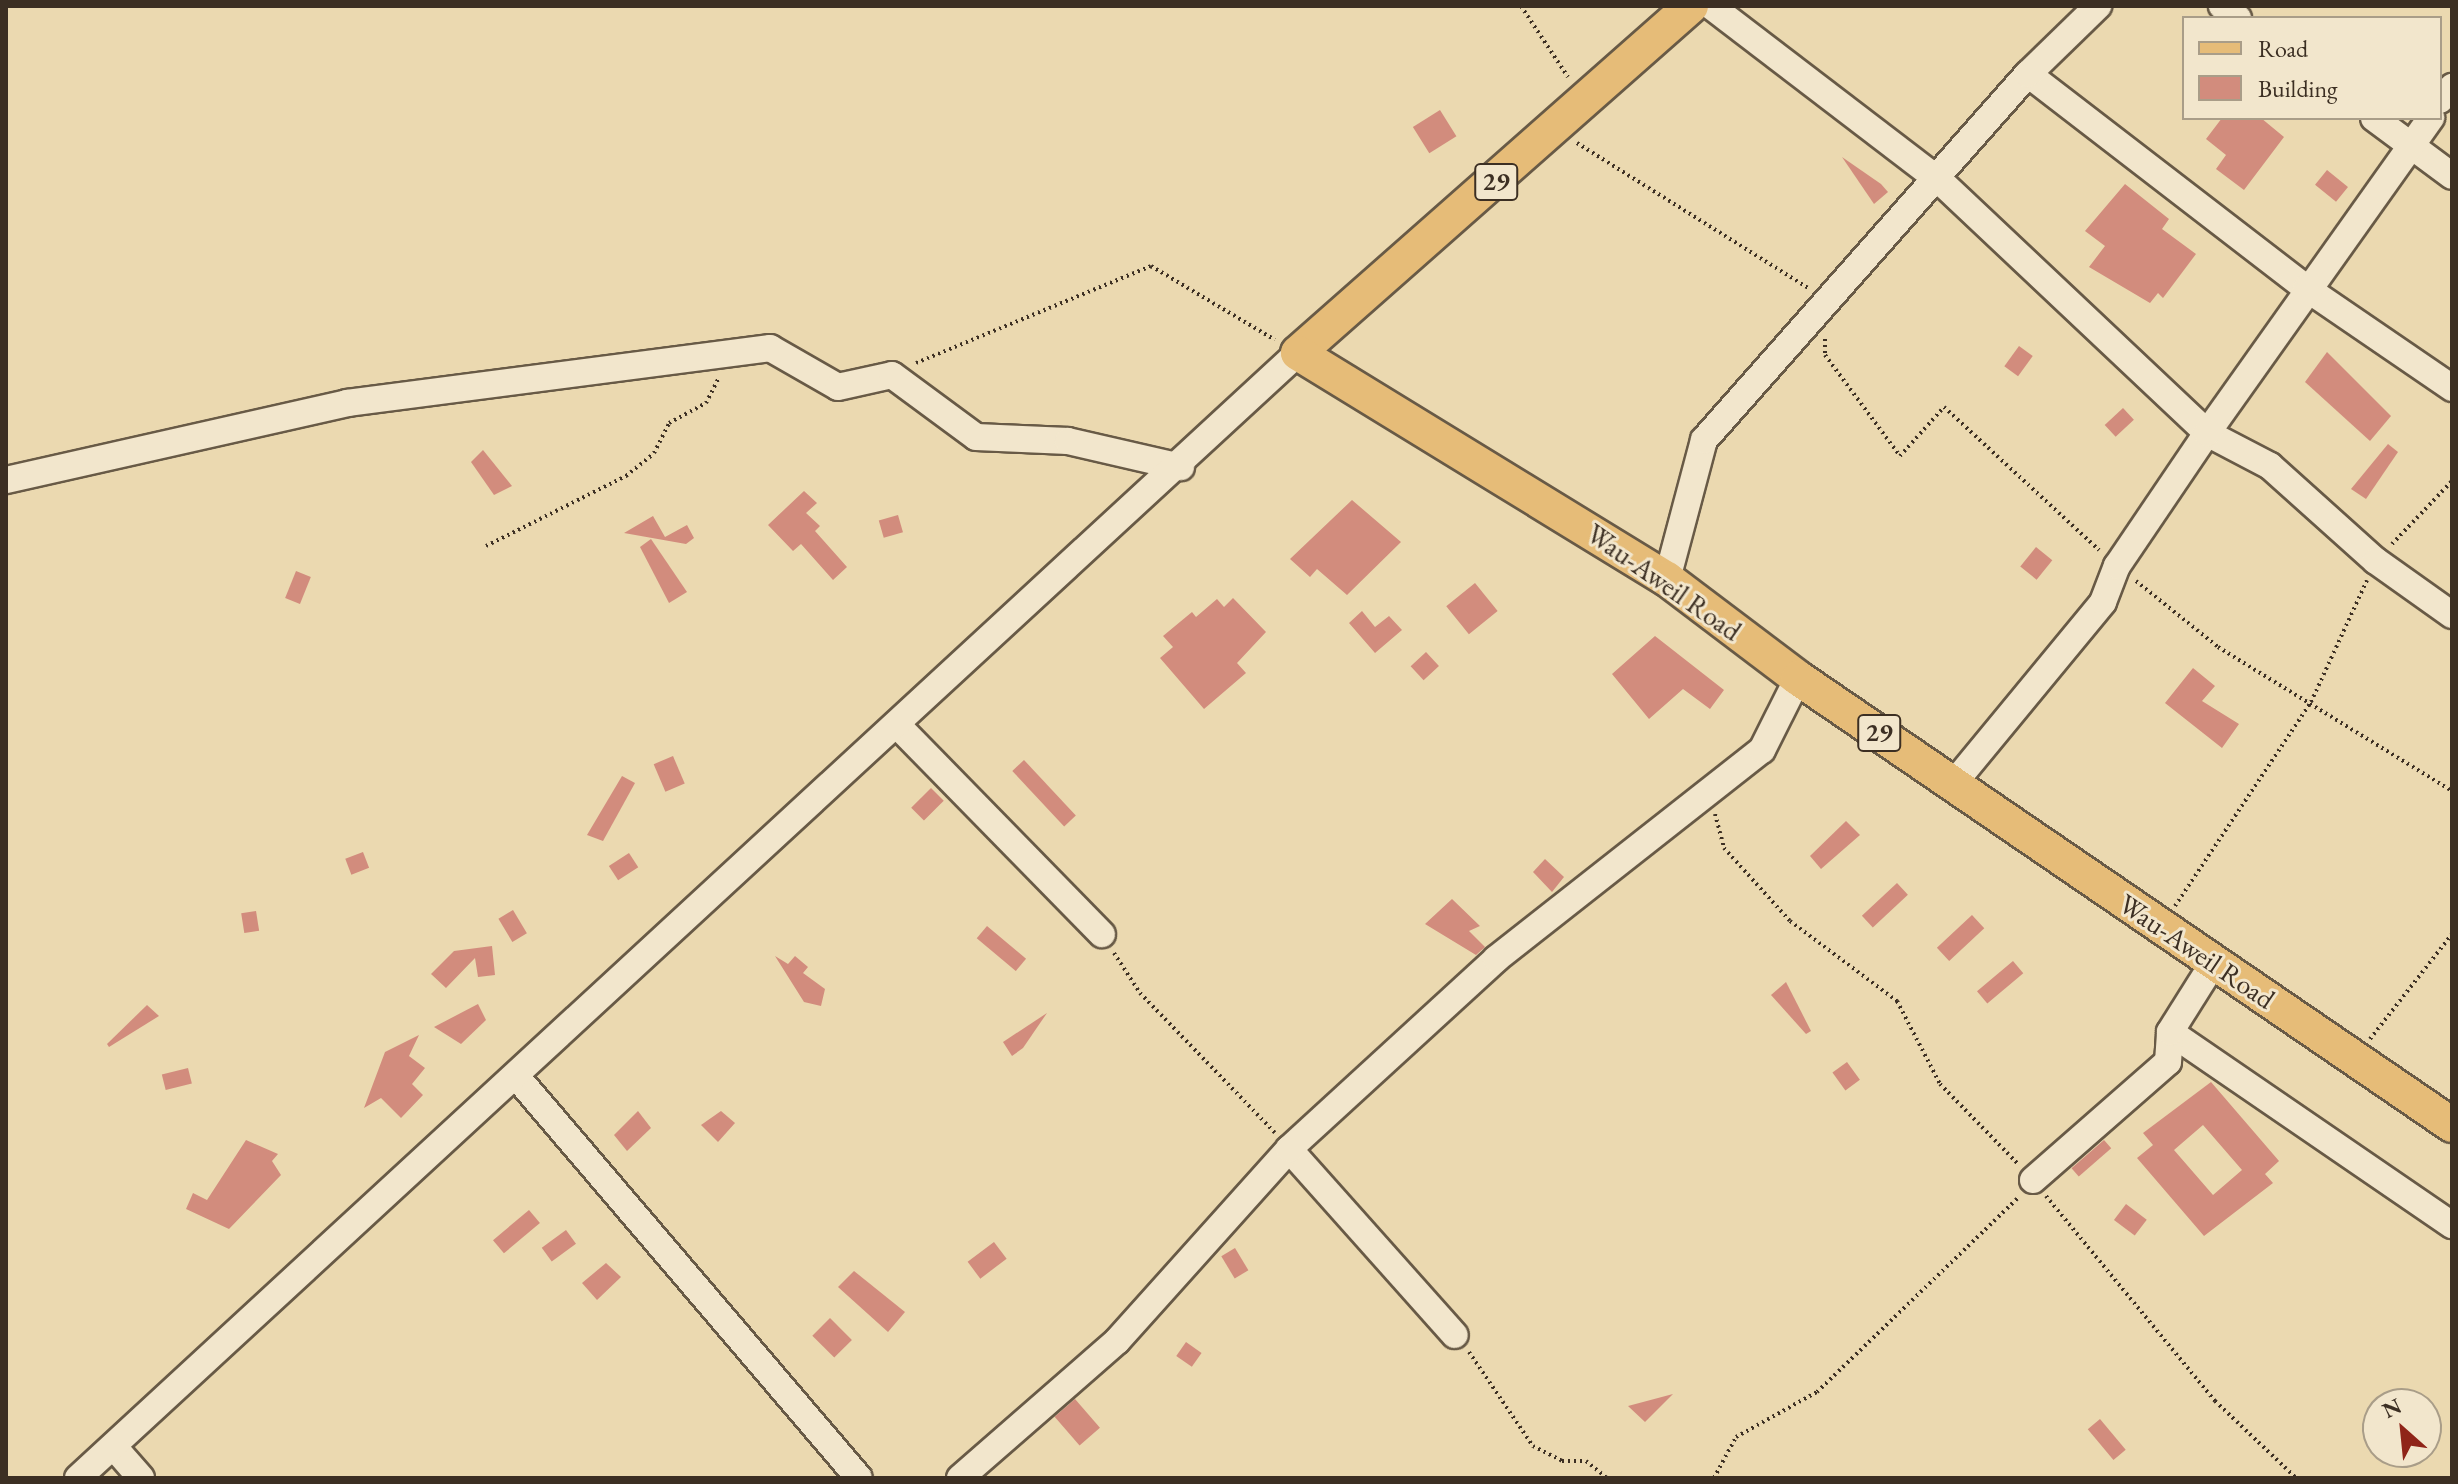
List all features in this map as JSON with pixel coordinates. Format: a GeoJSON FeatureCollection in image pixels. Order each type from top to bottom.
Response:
{"type":"FeatureCollection","features":[{"type":"Feature","properties":{"kind":"main road","name":"29"},"geometry":{"type":"LineString","coordinates":[[1298,353],[1585,103],[1691,6]]}},
{"type":"Feature","properties":{"kind":"main road","name":"Wau-Aweil Road"},"geometry":{"type":"LineString","coordinates":[[1298,353],[1667,579],[1798,678],[2452,1125]]}},
{"type":"Feature","properties":{"kind":"street"},"geometry":{"type":"LineString","coordinates":[[1711,6],[1940,181],[2207,433],[2270,466],[2376,561],[2452,615]]}},
{"type":"Feature","properties":{"kind":"street"},"geometry":{"type":"LineString","coordinates":[[1667,579],[1704,440],[1824,299],[1940,181],[2028,74],[2086,10]]}},
{"type":"Feature","properties":{"kind":"street"},"geometry":{"type":"LineString","coordinates":[[2028,74],[2306,288],[2452,388]]}},
{"type":"Feature","properties":{"kind":"street"},"geometry":{"type":"LineString","coordinates":[[2377,120],[2452,176]]}},
{"type":"Feature","properties":{"kind":"street"},"geometry":{"type":"LineString","coordinates":[[1954,783],[2103,602],[2117,566],[2207,433],[2306,288],[2415,148],[2430,120]]}},
{"type":"Feature","properties":{"kind":"street"},"geometry":{"type":"LineString","coordinates":[[10,484],[347,403],[770,348],[838,387],[892,375],[976,437],[1068,441],[1181,467]]}},
{"type":"Feature","properties":{"kind":"street"},"geometry":{"type":"LineString","coordinates":[[78,1478],[1181,467],[1298,353]]}},
{"type":"Feature","properties":{"kind":"street"},"geometry":{"type":"LineString","coordinates":[[960,1478],[1117,1341],[1289,1149],[1496,959],[1762,750],[1798,678]]}},
{"type":"Feature","properties":{"kind":"street"},"geometry":{"type":"LineString","coordinates":[[899,727],[1102,934]]}},
{"type":"Feature","properties":{"kind":"street"},"geometry":{"type":"LineString","coordinates":[[2033,1180],[2168,1062],[2170,1032],[2214,962]]}},
{"type":"Feature","properties":{"kind":"street"},"geometry":{"type":"LineString","coordinates":[[2170,1032],[2452,1225]]}},
{"type":"Feature","properties":{"kind":"street"},"geometry":{"type":"LineString","coordinates":[[516,1076],[859,1478]]}},
{"type":"Feature","properties":{"kind":"street"},"geometry":{"type":"LineString","coordinates":[[1289,1149],[1455,1335]]}},
{"type":"Feature","properties":{"kind":"street"},"geometry":{"type":"LineString","coordinates":[[114,1447],[141,1478]]}},
{"type":"Feature","properties":{"kind":"path"},"geometry":{"type":"LineString","coordinates":[[1521,6],[1585,103]]}},
{"type":"Feature","properties":{"kind":"path"},"geometry":{"type":"LineString","coordinates":[[1555,129],[1824,299],[1825,355],[1900,456],[1944,407],[2117,566],[2218,647],[2452,791]]}},
{"type":"Feature","properties":{"kind":"path"},"geometry":{"type":"LineString","coordinates":[[892,375],[1151,266],[1298,353]]}},
{"type":"Feature","properties":{"kind":"path"},"geometry":{"type":"LineString","coordinates":[[486,546],[626,476],[654,453],[669,423],[706,403],[727,352]]}},
{"type":"Feature","properties":{"kind":"path"},"geometry":{"type":"LineString","coordinates":[[2161,928],[2311,702],[2376,561],[2452,481]]}},
{"type":"Feature","properties":{"kind":"path"},"geometry":{"type":"LineString","coordinates":[[1718,784],[1724,848],[1790,921],[1897,1001],[1940,1084],[2033,1180],[2215,1401],[2296,1478]]}},
{"type":"Feature","properties":{"kind":"path"},"geometry":{"type":"LineString","coordinates":[[1102,934],[1140,993],[1289,1149]]}},
{"type":"Feature","properties":{"kind":"path"},"geometry":{"type":"LineString","coordinates":[[2354,1058],[2452,934]]}},
{"type":"Feature","properties":{"kind":"path"},"geometry":{"type":"LineString","coordinates":[[1714,1478],[1736,1437],[1817,1392],[1963,1257],[2033,1180]]}},
{"type":"Feature","properties":{"kind":"path"},"geometry":{"type":"LineString","coordinates":[[1455,1335],[1533,1446],[1562,1461],[1586,1461],[1607,1478]]}},
{"type":"Feature","properties":{"kind":"building"},"geometry":{"type":"Polygon","coordinates":[[[1440,110],[1456,136],[1429,153],[1413,127],[1440,110]]]}},
{"type":"Feature","properties":{"kind":"building"},"geometry":{"type":"Polygon","coordinates":[[[2220,120],[2263,120],[2284,137],[2244,190],[2216,169],[2226,155],[2206,139],[2220,120]]]}},
{"type":"Feature","properties":{"kind":"building"},"geometry":{"type":"Polygon","coordinates":[[[1842,157],[1881,184],[1888,192],[1874,204],[1842,157]]]}},
{"type":"Feature","properties":{"kind":"building"},"geometry":{"type":"Polygon","coordinates":[[[2327,170],[2348,187],[2336,202],[2315,185],[2327,170]]]}},
{"type":"Feature","properties":{"kind":"building"},"geometry":{"type":"Polygon","coordinates":[[[2125,184],[2169,219],[2162,229],[2196,254],[2163,298],[2158,293],[2150,303],[2089,267],[2105,246],[2085,231],[2125,184]]]}},
{"type":"Feature","properties":{"kind":"building"},"geometry":{"type":"Polygon","coordinates":[[[2019,346],[2033,356],[2018,376],[2004,366],[2019,346]]]}},
{"type":"Feature","properties":{"kind":"building"},"geometry":{"type":"Polygon","coordinates":[[[2327,352],[2391,416],[2370,441],[2305,382],[2327,352]]]}},
{"type":"Feature","properties":{"kind":"building"},"geometry":{"type":"Polygon","coordinates":[[[2123,408],[2134,420],[2116,437],[2105,425],[2123,408]]]}},
{"type":"Feature","properties":{"kind":"building"},"geometry":{"type":"Polygon","coordinates":[[[2388,444],[2398,452],[2366,499],[2351,489],[2388,444]]]}},
{"type":"Feature","properties":{"kind":"building"},"geometry":{"type":"Polygon","coordinates":[[[483,450],[512,486],[494,495],[471,462],[483,450]]]}},
{"type":"Feature","properties":{"kind":"building"},"geometry":{"type":"Polygon","coordinates":[[[804,491],[817,503],[806,513],[820,526],[815,531],[847,567],[833,580],[801,544],[793,551],[768,525],[804,491]]]}},
{"type":"Feature","properties":{"kind":"building"},"geometry":{"type":"Polygon","coordinates":[[[1352,500],[1401,542],[1347,595],[1317,569],[1310,577],[1290,559],[1352,500]]]}},
{"type":"Feature","properties":{"kind":"building"},"geometry":{"type":"Polygon","coordinates":[[[898,515],[903,532],[884,538],[879,521],[898,515]]]}},
{"type":"Feature","properties":{"kind":"building"},"geometry":{"type":"Polygon","coordinates":[[[653,516],[665,537],[687,525],[694,538],[686,544],[624,533],[653,516]]]}},
{"type":"Feature","properties":{"kind":"building"},"geometry":{"type":"Polygon","coordinates":[[[651,539],[687,592],[669,603],[640,547],[651,539]]]}},
{"type":"Feature","properties":{"kind":"building"},"geometry":{"type":"Polygon","coordinates":[[[2036,547],[2052,560],[2037,580],[2020,566],[2036,547]]]}},
{"type":"Feature","properties":{"kind":"building"},"geometry":{"type":"Polygon","coordinates":[[[296,571],[311,577],[300,604],[285,598],[296,571]]]}},
{"type":"Feature","properties":{"kind":"building"},"geometry":{"type":"Polygon","coordinates":[[[1475,583],[1498,611],[1469,634],[1446,606],[1475,583]]]}},
{"type":"Feature","properties":{"kind":"building"},"geometry":{"type":"Polygon","coordinates":[[[1233,598],[1266,632],[1237,663],[1246,673],[1204,709],[1160,658],[1173,647],[1163,636],[1192,612],[1196,617],[1217,599],[1224,607],[1233,598]]]}},
{"type":"Feature","properties":{"kind":"building"},"geometry":{"type":"Polygon","coordinates":[[[1362,611],[1375,627],[1389,616],[1402,630],[1375,653],[1349,623],[1362,611]]]}},
{"type":"Feature","properties":{"kind":"building"},"geometry":{"type":"Polygon","coordinates":[[[1655,636],[1724,690],[1710,709],[1683,689],[1649,719],[1612,674],[1655,636]]]}},
{"type":"Feature","properties":{"kind":"building"},"geometry":{"type":"Polygon","coordinates":[[[1426,652],[1439,666],[1424,680],[1411,666],[1426,652]]]}},
{"type":"Feature","properties":{"kind":"building"},"geometry":{"type":"Polygon","coordinates":[[[2193,668],[2215,686],[2202,701],[2239,724],[2222,748],[2165,703],[2193,668]]]}},
{"type":"Feature","properties":{"kind":"building"},"geometry":{"type":"Polygon","coordinates":[[[673,756],[685,784],[665,792],[654,764],[673,756]]]}},
{"type":"Feature","properties":{"kind":"building"},"geometry":{"type":"Polygon","coordinates":[[[1024,760],[1076,816],[1064,826],[1012,771],[1024,760]]]}},
{"type":"Feature","properties":{"kind":"building"},"geometry":{"type":"Polygon","coordinates":[[[622,776],[635,783],[603,841],[587,835],[622,776]]]}},
{"type":"Feature","properties":{"kind":"building"},"geometry":{"type":"Polygon","coordinates":[[[931,788],[944,801],[924,821],[911,808],[931,788]]]}},
{"type":"Feature","properties":{"kind":"building"},"geometry":{"type":"Polygon","coordinates":[[[1846,821],[1860,835],[1821,869],[1810,856],[1846,821]]]}},
{"type":"Feature","properties":{"kind":"building"},"geometry":{"type":"Polygon","coordinates":[[[363,852],[369,868],[351,875],[345,859],[363,852]]]}},
{"type":"Feature","properties":{"kind":"building"},"geometry":{"type":"Polygon","coordinates":[[[629,853],[638,867],[618,880],[609,866],[629,853]]]}},
{"type":"Feature","properties":{"kind":"building"},"geometry":{"type":"Polygon","coordinates":[[[1545,859],[1564,877],[1552,892],[1533,872],[1545,859]]]}},
{"type":"Feature","properties":{"kind":"building"},"geometry":{"type":"Polygon","coordinates":[[[1897,883],[1908,895],[1873,927],[1862,916],[1897,883]]]}},
{"type":"Feature","properties":{"kind":"building"},"geometry":{"type":"Polygon","coordinates":[[[1452,899],[1480,926],[1469,931],[1485,947],[1476,955],[1425,924],[1452,899]]]}},
{"type":"Feature","properties":{"kind":"building"},"geometry":{"type":"Polygon","coordinates":[[[513,910],[527,933],[512,942],[498,919],[513,910]]]}},
{"type":"Feature","properties":{"kind":"building"},"geometry":{"type":"Polygon","coordinates":[[[256,911],[259,931],[244,933],[241,913],[256,911]]]}},
{"type":"Feature","properties":{"kind":"building"},"geometry":{"type":"Polygon","coordinates":[[[1972,915],[1984,928],[1949,961],[1937,948],[1972,915]]]}},
{"type":"Feature","properties":{"kind":"building"},"geometry":{"type":"Polygon","coordinates":[[[987,926],[1026,959],[1016,971],[977,938],[987,926]]]}},
{"type":"Feature","properties":{"kind":"building"},"geometry":{"type":"Polygon","coordinates":[[[492,946],[495,975],[478,977],[475,958],[446,988],[431,974],[454,951],[492,946]]]}},
{"type":"Feature","properties":{"kind":"building"},"geometry":{"type":"Polygon","coordinates":[[[775,956],[788,964],[795,956],[808,967],[803,973],[825,989],[821,1006],[804,1002],[775,956]]]}},
{"type":"Feature","properties":{"kind":"building"},"geometry":{"type":"Polygon","coordinates":[[[2013,961],[2023,973],[1987,1003],[1977,991],[2013,961]]]}},
{"type":"Feature","properties":{"kind":"building"},"geometry":{"type":"Polygon","coordinates":[[[1786,982],[1811,1031],[1806,1034],[1771,995],[1786,982]]]}},
{"type":"Feature","properties":{"kind":"building"},"geometry":{"type":"Polygon","coordinates":[[[478,1004],[486,1020],[461,1044],[434,1027],[478,1004]]]}},
{"type":"Feature","properties":{"kind":"building"},"geometry":{"type":"Polygon","coordinates":[[[147,1005],[159,1016],[109,1047],[107,1044],[147,1005]]]}},
{"type":"Feature","properties":{"kind":"building"},"geometry":{"type":"Polygon","coordinates":[[[1047,1013],[1023,1048],[1012,1056],[1003,1042],[1047,1013]]]}},
{"type":"Feature","properties":{"kind":"building"},"geometry":{"type":"Polygon","coordinates":[[[419,1035],[409,1056],[425,1068],[412,1084],[423,1095],[401,1118],[381,1098],[364,1108],[385,1052],[419,1035]]]}},
{"type":"Feature","properties":{"kind":"building"},"geometry":{"type":"Polygon","coordinates":[[[1847,1062],[1860,1080],[1845,1090],[1832,1073],[1847,1062]]]}},
{"type":"Feature","properties":{"kind":"building"},"geometry":{"type":"Polygon","coordinates":[[[188,1068],[192,1084],[166,1090],[162,1075],[188,1068]]]}},
{"type":"Feature","properties":{"kind":"building"},"geometry":{"type":"Polygon","coordinates":[[[2211,1082],[2279,1161],[2265,1174],[2273,1183],[2204,1236],[2137,1158],[2153,1145],[2143,1133],[2211,1082]],[[2203,1125],[2174,1150],[2213,1195],[2242,1170],[2203,1125]]]}},
{"type":"Feature","properties":{"kind":"building"},"geometry":{"type":"Polygon","coordinates":[[[638,1111],[651,1128],[627,1151],[614,1135],[638,1111]]]}},
{"type":"Feature","properties":{"kind":"building"},"geometry":{"type":"Polygon","coordinates":[[[721,1111],[735,1123],[718,1142],[701,1125],[721,1111]]]}},
{"type":"Feature","properties":{"kind":"building"},"geometry":{"type":"Polygon","coordinates":[[[246,1140],[278,1154],[272,1161],[281,1175],[229,1229],[186,1209],[193,1193],[207,1200],[246,1140]]]}},
{"type":"Feature","properties":{"kind":"building"},"geometry":{"type":"Polygon","coordinates":[[[2104,1140],[2111,1148],[2079,1177],[2072,1168],[2104,1140]]]}},
{"type":"Feature","properties":{"kind":"building"},"geometry":{"type":"Polygon","coordinates":[[[2126,1204],[2147,1220],[2135,1236],[2114,1220],[2126,1204]]]}},
{"type":"Feature","properties":{"kind":"building"},"geometry":{"type":"Polygon","coordinates":[[[529,1210],[540,1223],[504,1253],[493,1240],[529,1210]]]}},
{"type":"Feature","properties":{"kind":"building"},"geometry":{"type":"Polygon","coordinates":[[[566,1230],[576,1244],[552,1261],[542,1248],[566,1230]]]}},
{"type":"Feature","properties":{"kind":"building"},"geometry":{"type":"Polygon","coordinates":[[[994,1242],[1007,1259],[980,1279],[968,1262],[994,1242]]]}},
{"type":"Feature","properties":{"kind":"building"},"geometry":{"type":"Polygon","coordinates":[[[1235,1248],[1248,1270],[1235,1279],[1221,1256],[1235,1248]]]}},
{"type":"Feature","properties":{"kind":"building"},"geometry":{"type":"Polygon","coordinates":[[[606,1263],[621,1277],[597,1300],[582,1283],[606,1263]]]}},
{"type":"Feature","properties":{"kind":"building"},"geometry":{"type":"Polygon","coordinates":[[[854,1271],[905,1312],[888,1332],[838,1287],[854,1271]]]}},
{"type":"Feature","properties":{"kind":"building"},"geometry":{"type":"Polygon","coordinates":[[[830,1318],[852,1340],[834,1358],[812,1336],[830,1318]]]}},
{"type":"Feature","properties":{"kind":"building"},"geometry":{"type":"Polygon","coordinates":[[[1186,1342],[1202,1353],[1192,1367],[1176,1356],[1186,1342]]]}},
{"type":"Feature","properties":{"kind":"building"},"geometry":{"type":"Polygon","coordinates":[[[1673,1394],[1645,1422],[1628,1406],[1673,1394]]]}},
{"type":"Feature","properties":{"kind":"building"},"geometry":{"type":"Polygon","coordinates":[[[1075,1399],[1100,1428],[1080,1445],[1055,1417],[1075,1399]]]}},
{"type":"Feature","properties":{"kind":"building"},"geometry":{"type":"Polygon","coordinates":[[[2100,1419],[2126,1450],[2113,1460],[2088,1429],[2100,1419]]]}}]}
